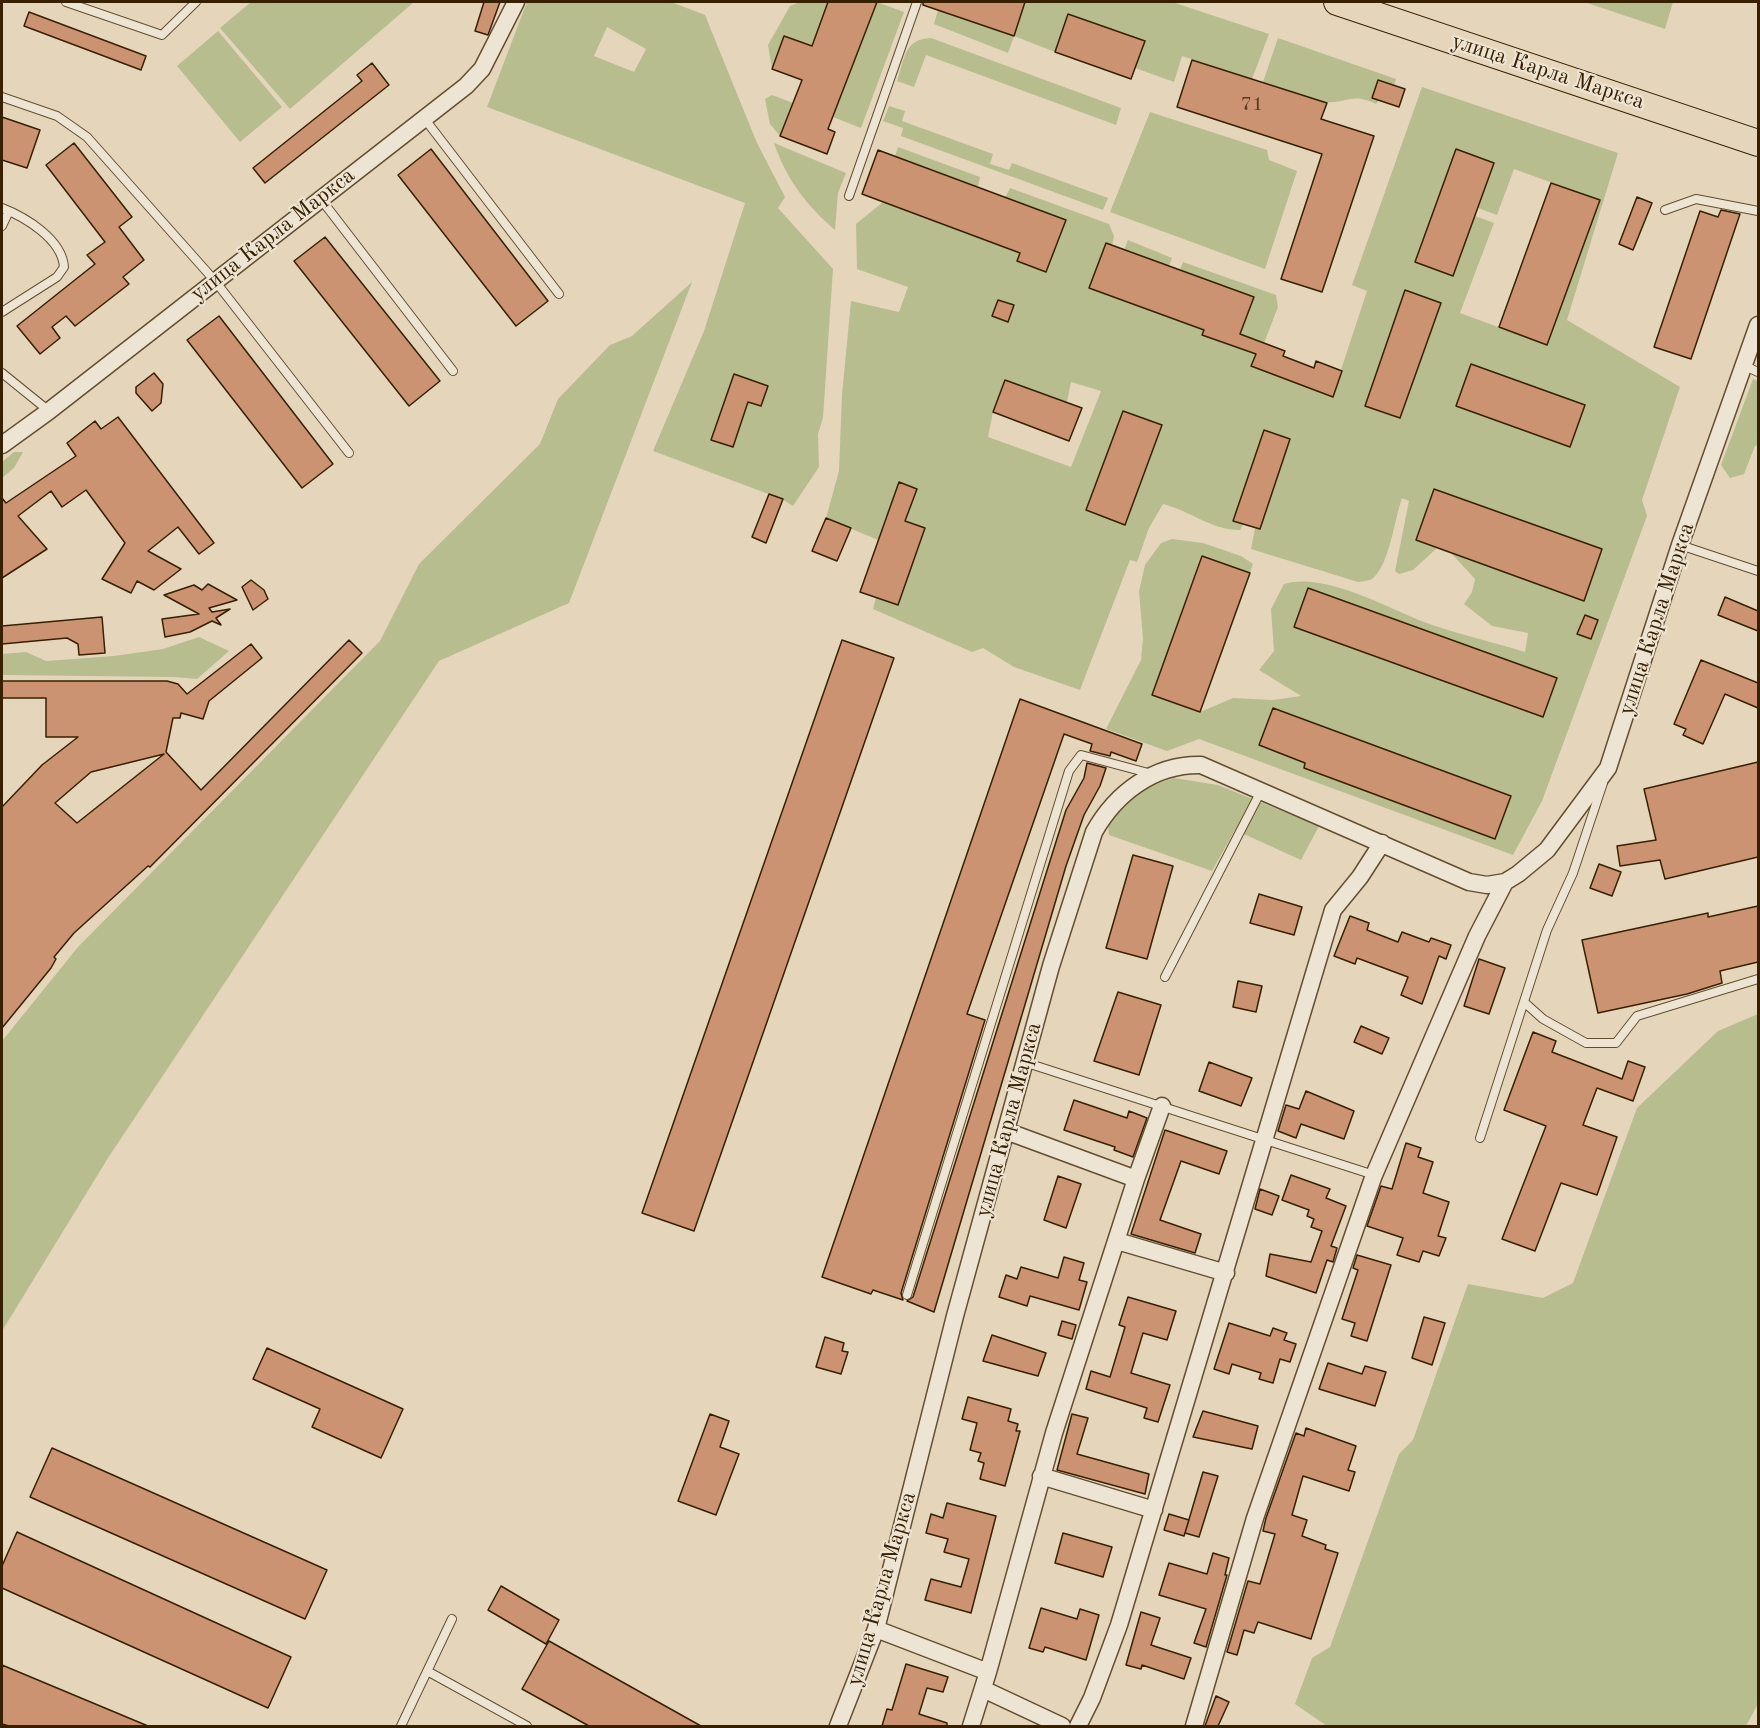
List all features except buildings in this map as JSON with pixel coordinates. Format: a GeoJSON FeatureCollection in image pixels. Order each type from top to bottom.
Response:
{"type":"FeatureCollection","features":[{"type":"Feature","properties":{"kind":"main road","name":"улица Карла Маркса"},"geometry":{"type":"LineString","coordinates":[[1337,2],[1758,142]]}},
{"type":"Feature","properties":{"kind":"street","name":"улица Карла Маркса"},"geometry":{"type":"LineString","coordinates":[[2,445],[49,411],[466,86],[482,69],[516,2]]}},
{"type":"Feature","properties":{"kind":"street","name":"улица Карла Маркса"},"geometry":{"type":"LineString","coordinates":[[1194,1726],[1255,1518],[1374,1175],[1477,936],[1505,882],[1547,850],[1608,768],[1680,545],[1752,369],[1758,324]]}},
{"type":"Feature","properties":{"kind":"street","name":"улица Карла Маркса"},"geometry":{"type":"LineString","coordinates":[[838,1726],[876,1629],[945,1354],[1051,966],[1094,832],[1116,800],[1133,786],[1180,764],[1201,765],[1469,882],[1487,885],[1505,882]]}},
{"type":"Feature","properties":{"kind":"street"},"geometry":{"type":"LineString","coordinates":[[1078,1726],[1092,1698],[1119,1625],[1334,910],[1360,877],[1382,843]]}},
{"type":"Feature","properties":{"kind":"street"},"geometry":{"type":"LineString","coordinates":[[971,1726],[988,1672],[1041,1476],[1136,1179],[1162,1106]]}},
{"type":"Feature","properties":{"kind":"street"},"geometry":{"type":"LineString","coordinates":[[1006,1131],[1136,1179]]}},
{"type":"Feature","properties":{"kind":"street"},"geometry":{"type":"LineString","coordinates":[[1117,1241],[1226,1273]]}},
{"type":"Feature","properties":{"kind":"street"},"geometry":{"type":"LineString","coordinates":[[1041,1476],[1154,1510]]}},
{"type":"Feature","properties":{"kind":"street"},"geometry":{"type":"LineString","coordinates":[[876,1629],[988,1672]]}},
{"type":"Feature","properties":{"kind":"street"},"geometry":{"type":"LineString","coordinates":[[983,1689],[1062,1726]]}},
{"type":"Feature","properties":{"kind":"lane"},"geometry":{"type":"LineString","coordinates":[[66,2],[91,6],[162,35],[196,2]]}},
{"type":"Feature","properties":{"kind":"lane"},"geometry":{"type":"LineString","coordinates":[[849,196],[917,2]]}},
{"type":"Feature","properties":{"kind":"lane"},"geometry":{"type":"LineString","coordinates":[[2,97],[57,116],[87,137],[215,281],[349,453]]}},
{"type":"Feature","properties":{"kind":"lane"},"geometry":{"type":"LineString","coordinates":[[424,118],[559,294]]}},
{"type":"Feature","properties":{"kind":"lane"},"geometry":{"type":"LineString","coordinates":[[320,198],[453,371]]}},
{"type":"Feature","properties":{"kind":"lane"},"geometry":{"type":"LineString","coordinates":[[1665,210],[1696,199],[1758,211]]}},
{"type":"Feature","properties":{"kind":"lane"},"geometry":{"type":"LineString","coordinates":[[2,226],[5,209],[46,235],[63,257],[64,267],[57,277],[2,312]]}},
{"type":"Feature","properties":{"kind":"lane"},"geometry":{"type":"LineString","coordinates":[[2,373],[49,411]]}},
{"type":"Feature","properties":{"kind":"lane"},"geometry":{"type":"LineString","coordinates":[[1680,545],[1758,571]]}},
{"type":"Feature","properties":{"kind":"lane"},"geometry":{"type":"LineString","coordinates":[[907,1295],[1069,771],[1081,755],[1154,775]]}},
{"type":"Feature","properties":{"kind":"lane"},"geometry":{"type":"LineString","coordinates":[[1480,1138],[1547,930],[1573,873],[1608,768]]}},
{"type":"Feature","properties":{"kind":"lane"},"geometry":{"type":"LineString","coordinates":[[1165,976],[1262,790]]}},
{"type":"Feature","properties":{"kind":"lane"},"geometry":{"type":"LineString","coordinates":[[1524,1002],[1543,1019],[1586,1043],[1616,1043],[1636,1016],[1758,979]]}},
{"type":"Feature","properties":{"kind":"lane"},"geometry":{"type":"LineString","coordinates":[[1024,1062],[1374,1175]]}},
{"type":"Feature","properties":{"kind":"lane"},"geometry":{"type":"LineString","coordinates":[[401,1726],[429,1672],[452,1619]]}},
{"type":"Feature","properties":{"kind":"lane"},"geometry":{"type":"LineString","coordinates":[[429,1672],[526,1726]]}},
{"type":"Feature","properties":{"kind":"green space"},"geometry":{"type":"Polygon","coordinates":[[[251,2],[414,2],[290,109],[220,28],[251,2]]]}},
{"type":"Feature","properties":{"kind":"green space"},"geometry":{"type":"Polygon","coordinates":[[[527,2],[671,2],[705,15],[757,143],[785,197],[778,208],[833,269],[823,418],[818,434],[819,467],[793,506],[782,499],[653,451],[704,331],[745,203],[487,107],[527,2]],[[607,27],[594,56],[634,72],[646,49],[607,27]]]}},
{"type":"Feature","properties":{"kind":"green space"},"geometry":{"type":"Polygon","coordinates":[[[800,2],[828,2],[812,46],[784,36],[772,69],[768,45],[790,6],[800,2]]]}},
{"type":"Feature","properties":{"kind":"green space"},"geometry":{"type":"Polygon","coordinates":[[[877,2],[904,12],[861,128],[833,117],[877,2]]]}},
{"type":"Feature","properties":{"kind":"green space"},"geometry":{"type":"Polygon","coordinates":[[[1025,2],[1172,2],[1269,34],[1252,79],[1182,56],[1174,82],[1135,68],[1144,41],[1069,14],[1055,52],[1014,36],[1008,53],[934,24],[938,10],[1013,35],[1025,2]]]}},
{"type":"Feature","properties":{"kind":"green space"},"geometry":{"type":"Polygon","coordinates":[[[1584,2],[1673,2],[1665,29],[1584,2]]]}},
{"type":"Feature","properties":{"kind":"green space"},"geometry":{"type":"Polygon","coordinates":[[[218,31],[282,107],[240,142],[177,66],[218,31]]]}},
{"type":"Feature","properties":{"kind":"green space"},"geometry":{"type":"Polygon","coordinates":[[[931,38],[1121,108],[1116,125],[926,55],[914,87],[897,81],[910,46],[922,39],[931,38]]]}},
{"type":"Feature","properties":{"kind":"green space"},"geometry":{"type":"Polygon","coordinates":[[[1278,38],[1396,79],[1394,85],[1378,80],[1372,98],[1379,100],[1376,104],[1361,99],[1319,101],[1263,82],[1278,38]]]}},
{"type":"Feature","properties":{"kind":"green space"},"geometry":{"type":"Polygon","coordinates":[[[1422,87],[1618,153],[1567,320],[1680,387],[1642,500],[1647,516],[1542,801],[1513,855],[1199,739],[1167,751],[1106,729],[1141,660],[1143,639],[1139,591],[1145,565],[1161,543],[1172,539],[1203,543],[1241,556],[1253,564],[1250,573],[1201,556],[1152,695],[1200,712],[1233,698],[1273,700],[1301,696],[1259,670],[1274,651],[1271,609],[1284,584],[1299,581],[1334,586],[1432,625],[1525,652],[1528,633],[1492,626],[1464,604],[1472,592],[1475,579],[1451,553],[1584,600],[1602,549],[1435,489],[1416,540],[1437,548],[1413,570],[1399,574],[1395,571],[1409,501],[1402,498],[1383,564],[1370,580],[1358,582],[1251,549],[1255,528],[1260,529],[1290,439],[1240,530],[1210,524],[1163,504],[1149,528],[1137,562],[1130,560],[1080,690],[1014,667],[983,648],[972,652],[873,609],[876,597],[898,605],[925,529],[905,521],[917,488],[899,482],[878,540],[826,518],[839,471],[842,395],[851,301],[899,312],[908,287],[857,269],[856,224],[883,202],[1020,253],[1017,261],[1046,272],[1066,220],[1005,198],[1010,188],[1109,224],[1114,236],[1112,245],[1106,244],[1090,288],[1204,330],[1203,335],[1235,347],[1254,297],[1180,270],[1183,262],[1276,295],[1278,307],[1264,343],[1260,342],[1251,366],[1332,397],[1367,291],[1352,285],[1422,87]],[[1456,150],[1415,262],[1453,275],[1475,216],[1494,223],[1460,313],[1547,345],[1600,200],[1514,169],[1497,215],[1478,208],[1494,163],[1456,150]],[[998,300],[992,316],[1008,322],[1014,305],[998,300]],[[1471,364],[1456,406],[1569,447],[1471,364]],[[1005,380],[993,412],[988,437],[1071,467],[1101,391],[1071,382],[1067,402],[1005,380]],[[1123,411],[1086,510],[1125,524],[1162,425],[1123,411]]]}},
{"type":"Feature","properties":{"kind":"green space"},"geometry":{"type":"Polygon","coordinates":[[[772,95],[793,103],[780,136],[770,124],[765,99],[772,95]]]}},
{"type":"Feature","properties":{"kind":"green space"},"geometry":{"type":"Polygon","coordinates":[[[889,106],[905,111],[902,121],[993,154],[990,164],[1009,170],[1012,163],[1108,198],[1103,210],[901,136],[903,128],[883,121],[889,106]]]}},
{"type":"Feature","properties":{"kind":"green space"},"geometry":{"type":"Polygon","coordinates":[[[1150,112],[1267,150],[1269,160],[1297,171],[1265,269],[1110,212],[1150,112]]]}},
{"type":"Feature","properties":{"kind":"green space"},"geometry":{"type":"Polygon","coordinates":[[[774,143],[846,173],[838,193],[835,230],[798,191],[774,143]]]}},
{"type":"Feature","properties":{"kind":"green space"},"geometry":{"type":"Polygon","coordinates":[[[898,147],[980,177],[978,187],[895,156],[898,147]]]}},
{"type":"Feature","properties":{"kind":"green space"},"geometry":{"type":"Polygon","coordinates":[[[1128,240],[1172,258],[1169,266],[1124,250],[1128,240]]]}},
{"type":"Feature","properties":{"kind":"green space"},"geometry":{"type":"Polygon","coordinates":[[[692,282],[569,603],[439,661],[108,1158],[2,1331],[2,1041],[78,947],[380,641],[419,564],[540,444],[558,399],[610,345],[632,336],[692,282]]]}},
{"type":"Feature","properties":{"kind":"green space"},"geometry":{"type":"Polygon","coordinates":[[[1753,379],[1758,381],[1758,445],[1755,446],[1744,474],[1730,478],[1721,465],[1753,379]]]}},
{"type":"Feature","properties":{"kind":"green space"},"geometry":{"type":"Polygon","coordinates":[[[14,452],[23,452],[14,468],[2,478],[2,462],[14,452]]]}},
{"type":"Feature","properties":{"kind":"green space"},"geometry":{"type":"Polygon","coordinates":[[[199,637],[229,651],[197,679],[2,675],[2,654],[26,652],[46,661],[114,656],[163,649],[199,637]]]}},
{"type":"Feature","properties":{"kind":"green space"},"geometry":{"type":"Polygon","coordinates":[[[1174,778],[1218,785],[1319,826],[1301,860],[1235,830],[1212,871],[1109,835],[1108,823],[1122,806],[1145,789],[1174,778]]]}},
{"type":"Feature","properties":{"kind":"green space"},"geometry":{"type":"Polygon","coordinates":[[[1758,1014],[1758,1704],[1746,1726],[1327,1726],[1295,1704],[1312,1658],[1330,1647],[1399,1454],[1413,1440],[1468,1284],[1543,1298],[1573,1283],[1637,1108],[1718,1031],[1758,1014]]]}}]}
